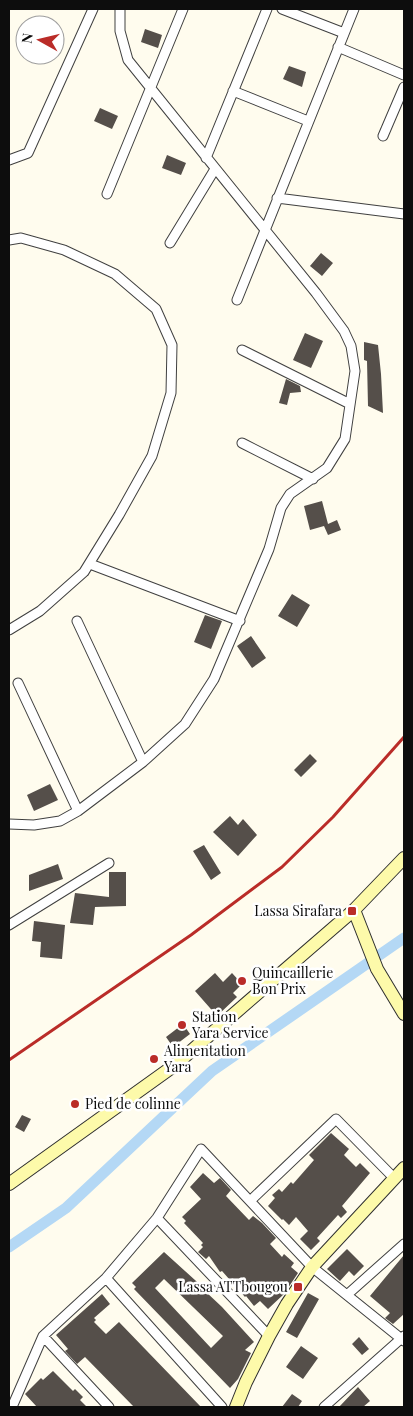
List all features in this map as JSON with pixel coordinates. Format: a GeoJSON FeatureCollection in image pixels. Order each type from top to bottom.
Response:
{"type":"FeatureCollection","features":[{"type":"Feature","properties":{"kind":"main road"},"geometry":{"type":"LineString","coordinates":[[9,1184],[175,1065],[354,910],[404,858]]}},
{"type":"Feature","properties":{"kind":"main road"},"geometry":{"type":"LineString","coordinates":[[354,910],[377,969],[404,1014]]}},
{"type":"Feature","properties":{"kind":"main road"},"geometry":{"type":"LineString","coordinates":[[236,1407],[269,1336],[287,1304],[312,1267],[404,1168]]}},
{"type":"Feature","properties":{"kind":"street"},"geometry":{"type":"LineString","coordinates":[[9,160],[28,153],[93,9]]}},
{"type":"Feature","properties":{"kind":"street"},"geometry":{"type":"LineString","coordinates":[[9,824],[34,825],[60,821],[78,811],[143,762],[185,724],[214,679],[240,621],[270,549],[281,508],[290,494],[327,468],[344,439],[355,371],[351,346],[344,330],[128,60],[120,31],[120,9]]}},
{"type":"Feature","properties":{"kind":"street"},"geometry":{"type":"LineString","coordinates":[[107,194],[183,9]]}},
{"type":"Feature","properties":{"kind":"street"},"geometry":{"type":"LineString","coordinates":[[206,158],[267,9]]}},
{"type":"Feature","properties":{"kind":"street"},"geometry":{"type":"LineString","coordinates":[[282,9],[344,32]]}},
{"type":"Feature","properties":{"kind":"street"},"geometry":{"type":"LineString","coordinates":[[237,300],[354,9]]}},
{"type":"Feature","properties":{"kind":"street"},"geometry":{"type":"LineString","coordinates":[[338,47],[404,75]]}},
{"type":"Feature","properties":{"kind":"street"},"geometry":{"type":"LineString","coordinates":[[233,91],[308,122]]}},
{"type":"Feature","properties":{"kind":"street"},"geometry":{"type":"LineString","coordinates":[[383,136],[403,91]]}},
{"type":"Feature","properties":{"kind":"street"},"geometry":{"type":"LineString","coordinates":[[170,243],[215,169]]}},
{"type":"Feature","properties":{"kind":"street"},"geometry":{"type":"LineString","coordinates":[[277,198],[404,214]]}},
{"type":"Feature","properties":{"kind":"street"},"geometry":{"type":"LineString","coordinates":[[9,240],[21,238],[64,250],[115,274],[156,310],[172,345],[171,393],[152,456],[119,515],[84,572],[40,611],[9,630]]}},
{"type":"Feature","properties":{"kind":"street"},"geometry":{"type":"LineString","coordinates":[[242,350],[350,404]]}},
{"type":"Feature","properties":{"kind":"street"},"geometry":{"type":"LineString","coordinates":[[242,443],[313,479]]}},
{"type":"Feature","properties":{"kind":"street"},"geometry":{"type":"LineString","coordinates":[[90,564],[240,621]]}},
{"type":"Feature","properties":{"kind":"street"},"geometry":{"type":"LineString","coordinates":[[77,622],[143,762]]}},
{"type":"Feature","properties":{"kind":"street"},"geometry":{"type":"LineString","coordinates":[[18,683],[78,811]]}},
{"type":"Feature","properties":{"kind":"street"},"geometry":{"type":"LineString","coordinates":[[9,925],[109,863]]}},
{"type":"Feature","properties":{"kind":"street"},"geometry":{"type":"LineString","coordinates":[[250,1201],[336,1119],[394,1178]]}},
{"type":"Feature","properties":{"kind":"street"},"geometry":{"type":"LineString","coordinates":[[12,1407],[43,1336],[106,1278],[157,1218],[201,1148],[312,1267],[403,1338],[324,1407]]}},
{"type":"Feature","properties":{"kind":"street"},"geometry":{"type":"LineString","coordinates":[[157,1218],[269,1336]]}},
{"type":"Feature","properties":{"kind":"street"},"geometry":{"type":"LineString","coordinates":[[348,1294],[404,1244]]}},
{"type":"Feature","properties":{"kind":"street"},"geometry":{"type":"LineString","coordinates":[[106,1278],[222,1407]]}},
{"type":"Feature","properties":{"kind":"street"},"geometry":{"type":"LineString","coordinates":[[43,1336],[109,1407]]}},
{"type":"Feature","properties":{"kind":"building"},"geometry":{"type":"Polygon","coordinates":[[[145,29],[162,35],[158,48],[141,42],[145,29]]]}},
{"type":"Feature","properties":{"kind":"building"},"geometry":{"type":"Polygon","coordinates":[[[289,66],[306,72],[302,87],[283,79],[289,66]]]}},
{"type":"Feature","properties":{"kind":"building"},"geometry":{"type":"Polygon","coordinates":[[[100,108],[118,116],[112,129],[94,121],[100,108]]]}},
{"type":"Feature","properties":{"kind":"building"},"geometry":{"type":"Polygon","coordinates":[[[167,155],[186,163],[181,175],[162,168],[167,155]]]}},
{"type":"Feature","properties":{"kind":"building"},"geometry":{"type":"Polygon","coordinates":[[[321,253],[333,263],[322,276],[310,266],[321,253]]]}},
{"type":"Feature","properties":{"kind":"building"},"geometry":{"type":"Polygon","coordinates":[[[305,333],[323,341],[311,368],[293,360],[305,333]]]}},
{"type":"Feature","properties":{"kind":"building"},"geometry":{"type":"Polygon","coordinates":[[[364,342],[378,345],[383,413],[368,406],[367,361],[364,360],[364,342]]]}},
{"type":"Feature","properties":{"kind":"building"},"geometry":{"type":"Polygon","coordinates":[[[286,379],[300,386],[301,392],[290,393],[287,405],[279,403],[286,379]]]}},
{"type":"Feature","properties":{"kind":"building"},"geometry":{"type":"Polygon","coordinates":[[[322,501],[328,524],[337,520],[341,530],[328,535],[324,526],[310,530],[304,506],[322,501]]]}},
{"type":"Feature","properties":{"kind":"building"},"geometry":{"type":"Polygon","coordinates":[[[292,594],[310,605],[297,627],[278,616],[292,594]]]}},
{"type":"Feature","properties":{"kind":"building"},"geometry":{"type":"Polygon","coordinates":[[[205,615],[222,621],[211,649],[194,642],[205,615]]]}},
{"type":"Feature","properties":{"kind":"building"},"geometry":{"type":"Polygon","coordinates":[[[251,636],[266,658],[252,668],[237,646],[251,636]]]}},
{"type":"Feature","properties":{"kind":"building"},"geometry":{"type":"Polygon","coordinates":[[[310,754],[317,761],[301,777],[294,770],[310,754]]]}},
{"type":"Feature","properties":{"kind":"building"},"geometry":{"type":"Polygon","coordinates":[[[50,784],[58,800],[34,811],[27,795],[50,784]]]}},
{"type":"Feature","properties":{"kind":"building"},"geometry":{"type":"Polygon","coordinates":[[[230,816],[238,825],[243,819],[257,835],[238,856],[213,832],[230,816]]]}},
{"type":"Feature","properties":{"kind":"building"},"geometry":{"type":"Polygon","coordinates":[[[204,845],[221,873],[211,880],[193,851],[204,845]]]}},
{"type":"Feature","properties":{"kind":"building"},"geometry":{"type":"Polygon","coordinates":[[[58,864],[63,879],[29,891],[29,875],[58,864]]]}},
{"type":"Feature","properties":{"kind":"building"},"geometry":{"type":"Polygon","coordinates":[[[109,872],[126,872],[126,906],[95,907],[93,925],[70,923],[75,893],[109,897],[109,872]]]}},
{"type":"Feature","properties":{"kind":"building"},"geometry":{"type":"Polygon","coordinates":[[[34,921],[65,925],[62,959],[40,957],[41,942],[32,941],[34,921]]]}},
{"type":"Feature","properties":{"kind":"building"},"geometry":{"type":"Polygon","coordinates":[[[215,973],[223,982],[232,973],[242,984],[233,993],[237,997],[217,1016],[195,991],[215,973]]]}},
{"type":"Feature","properties":{"kind":"building"},"geometry":{"type":"Polygon","coordinates":[[[183,1024],[190,1034],[173,1047],[166,1037],[183,1024]]]}},
{"type":"Feature","properties":{"kind":"building"},"geometry":{"type":"Polygon","coordinates":[[[22,1115],[31,1119],[24,1132],[15,1127],[22,1115]]]}},
{"type":"Feature","properties":{"kind":"building"},"geometry":{"type":"Polygon","coordinates":[[[331,1133],[349,1149],[344,1155],[356,1167],[360,1163],[370,1173],[342,1206],[347,1212],[341,1218],[338,1215],[317,1238],[320,1241],[311,1250],[300,1239],[308,1231],[296,1217],[289,1225],[268,1206],[275,1198],[272,1195],[279,1189],[282,1192],[291,1182],[293,1184],[314,1160],[309,1155],[331,1133]]]}},
{"type":"Feature","properties":{"kind":"building"},"geometry":{"type":"Polygon","coordinates":[[[203,1173],[214,1183],[220,1178],[231,1190],[226,1196],[249,1220],[253,1216],[262,1223],[276,1238],[270,1244],[282,1257],[284,1254],[294,1263],[291,1267],[298,1273],[284,1294],[268,1309],[260,1301],[254,1306],[222,1271],[220,1272],[209,1256],[206,1259],[198,1252],[203,1247],[201,1245],[203,1243],[184,1223],[186,1221],[182,1217],[201,1199],[190,1187],[203,1173]]]}},
{"type":"Feature","properties":{"kind":"building"},"geometry":{"type":"Polygon","coordinates":[[[347,1249],[364,1266],[354,1276],[349,1271],[340,1281],[327,1269],[347,1249]]]}},
{"type":"Feature","properties":{"kind":"building"},"geometry":{"type":"Polygon","coordinates":[[[164,1252],[222,1307],[254,1342],[245,1350],[251,1353],[238,1379],[230,1388],[134,1289],[136,1287],[132,1283],[164,1252]],[[164,1279],[155,1288],[211,1348],[223,1336],[164,1279]]]}},
{"type":"Feature","properties":{"kind":"building"},"geometry":{"type":"Polygon","coordinates":[[[404,1255],[404,1314],[393,1324],[385,1318],[390,1313],[370,1296],[404,1255]]]}},
{"type":"Feature","properties":{"kind":"building"},"geometry":{"type":"Polygon","coordinates":[[[308,1293],[319,1299],[297,1338],[286,1332],[308,1293]]]}},
{"type":"Feature","properties":{"kind":"building"},"geometry":{"type":"Polygon","coordinates":[[[102,1294],[110,1304],[94,1318],[96,1320],[94,1322],[106,1334],[119,1322],[201,1407],[134,1407],[85,1357],[77,1364],[65,1351],[68,1349],[56,1335],[102,1294]]]}},
{"type":"Feature","properties":{"kind":"building"},"geometry":{"type":"Polygon","coordinates":[[[359,1337],[369,1349],[362,1355],[352,1344],[359,1337]]]}},
{"type":"Feature","properties":{"kind":"building"},"geometry":{"type":"Polygon","coordinates":[[[301,1346],[318,1358],[303,1379],[286,1367],[301,1346]]]}},
{"type":"Feature","properties":{"kind":"building"},"geometry":{"type":"Polygon","coordinates":[[[53,1371],[73,1391],[75,1389],[83,1397],[80,1400],[87,1407],[37,1407],[25,1394],[41,1378],[43,1380],[53,1371]]]}},
{"type":"Feature","properties":{"kind":"building"},"geometry":{"type":"Polygon","coordinates":[[[358,1387],[370,1401],[363,1407],[339,1407],[358,1387]]]}},
{"type":"Feature","properties":{"kind":"building"},"geometry":{"type":"Polygon","coordinates":[[[292,1394],[302,1401],[298,1407],[282,1407],[292,1394]]]}},
{"type":"Feature","properties":{"kind":"waterway"},"geometry":{"type":"LineString","coordinates":[[9,1247],[66,1208],[212,1071],[404,938]]}},
{"type":"Feature","properties":{"kind":"railway"},"geometry":{"type":"LineString","coordinates":[[9,1060],[191,935],[282,867],[333,817],[404,737]]}},
{"type":"Feature","properties":{"kind":"place","name":"Lassa Sirafara"},"geometry":{"type":"Point","coordinates":[352,911]}},
{"type":"Feature","properties":{"kind":"place","name":"Quincaillerie Bon Prix"},"geometry":{"type":"Point","coordinates":[242,981]}},
{"type":"Feature","properties":{"kind":"place","name":"Station Yara Service"},"geometry":{"type":"Point","coordinates":[182,1025]}},
{"type":"Feature","properties":{"kind":"place","name":"Alimentation Yara"},"geometry":{"type":"Point","coordinates":[154,1059]}},
{"type":"Feature","properties":{"kind":"place","name":"Pied de colinne"},"geometry":{"type":"Point","coordinates":[75,1104]}},
{"type":"Feature","properties":{"kind":"place","name":"Lassa ATTbougou"},"geometry":{"type":"Point","coordinates":[298,1287]}}]}
